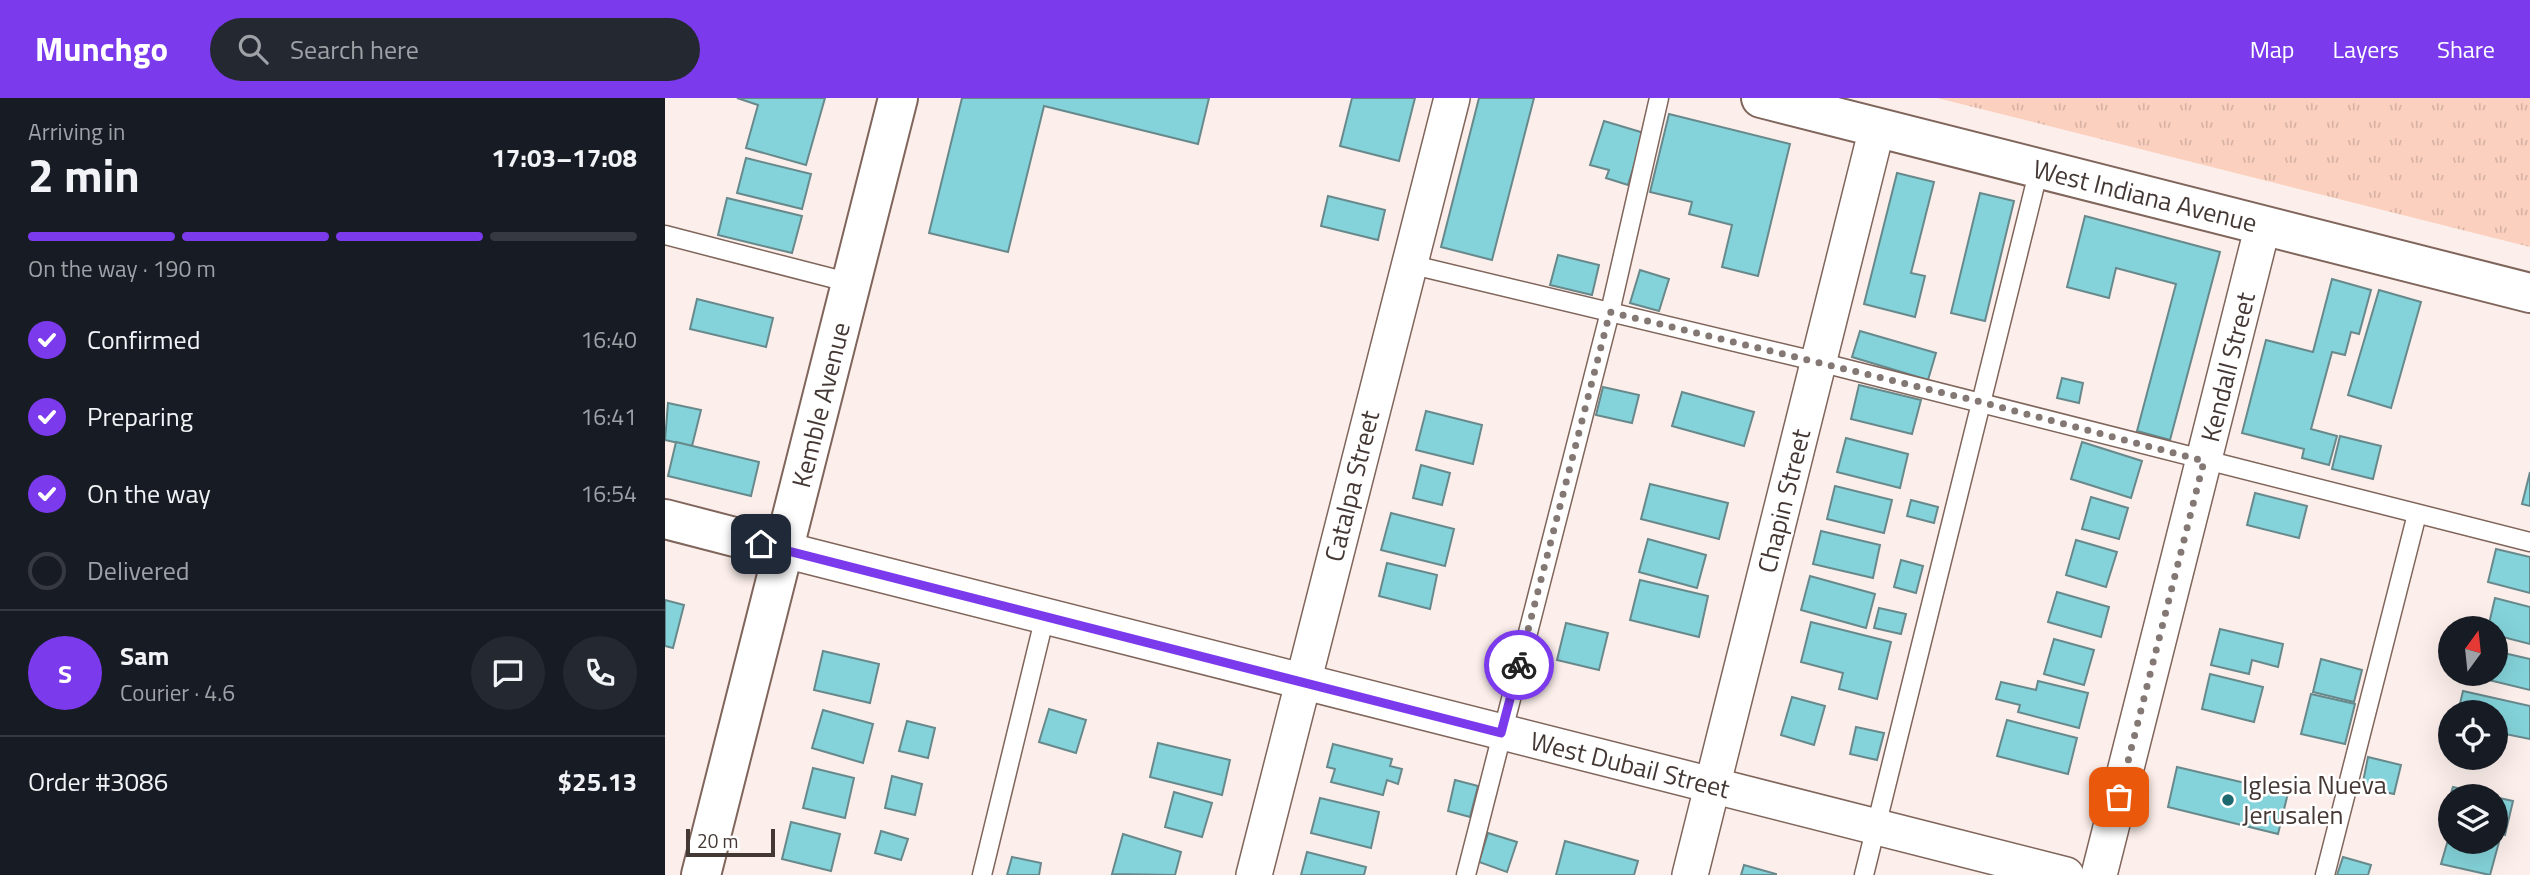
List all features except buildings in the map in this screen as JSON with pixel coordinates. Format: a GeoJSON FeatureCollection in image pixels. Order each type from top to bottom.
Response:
{"type":"FeatureCollection","features":[{"type":"Feature","properties":{"kind":"street","name":"Kemble Avenue"},"geometry":{"type":"LineString","coordinates":[[701,875],[898,98]]}},
{"type":"Feature","properties":{"kind":"street","name":"Catalpa Street"},"geometry":{"type":"LineString","coordinates":[[1254,875],[1452,98]]}},
{"type":"Feature","properties":{"kind":"street","name":"West Indiana Avenue"},"geometry":{"type":"LineString","coordinates":[[1761,98],[2530,293]]}},
{"type":"Feature","properties":{"kind":"street","name":"Chapin Street"},"geometry":{"type":"LineString","coordinates":[[1690,875],[1877,128]]}},
{"type":"Feature","properties":{"kind":"street","name":"Kendall Street"},"geometry":{"type":"LineString","coordinates":[[2099,875],[2263,225]]}},
{"type":"Feature","properties":{"kind":"street","name":"West Dubail Street"},"geometry":{"type":"LineString","coordinates":[[665,519],[2066,875]]}},
{"type":"Feature","properties":{"kind":"lane"},"geometry":{"type":"LineString","coordinates":[[1466,875],[1610,312],[1659,98]]}},
{"type":"Feature","properties":{"kind":"lane"},"geometry":{"type":"LineString","coordinates":[[1864,875],[2039,169]]}},
{"type":"Feature","properties":{"kind":"lane"},"geometry":{"type":"LineString","coordinates":[[665,234],[851,284]]}},
{"type":"Feature","properties":{"kind":"lane"},"geometry":{"type":"LineString","coordinates":[[1409,264],[1981,402],[2530,542]]}},
{"type":"Feature","properties":{"kind":"lane"},"geometry":{"type":"LineString","coordinates":[[2325,875],[2417,514]]}},
{"type":"Feature","properties":{"kind":"lane"},"geometry":{"type":"LineString","coordinates":[[982,875],[1045,616]]}},
{"type":"Feature","properties":{"kind":"green space"},"geometry":{"type":"Polygon","coordinates":[[[1937,98],[2530,98],[2530,247],[1937,98]]]}},
{"type":"Feature","properties":{"kind":"way so far"},"geometry":{"type":"LineString","coordinates":[[1519,665],[1610,312],[1981,402],[2204,461],[2119,797]]}},
{"type":"Feature","properties":{"kind":"place","name":"Iglesia Nueva Jerusalen"},"geometry":{"type":"Point","coordinates":[2228,800]}},
{"type":"Feature","properties":{"kind":"route"},"geometry":{"type":"LineString","coordinates":[[761,544],[1501,733],[1519,665]]}}]}
